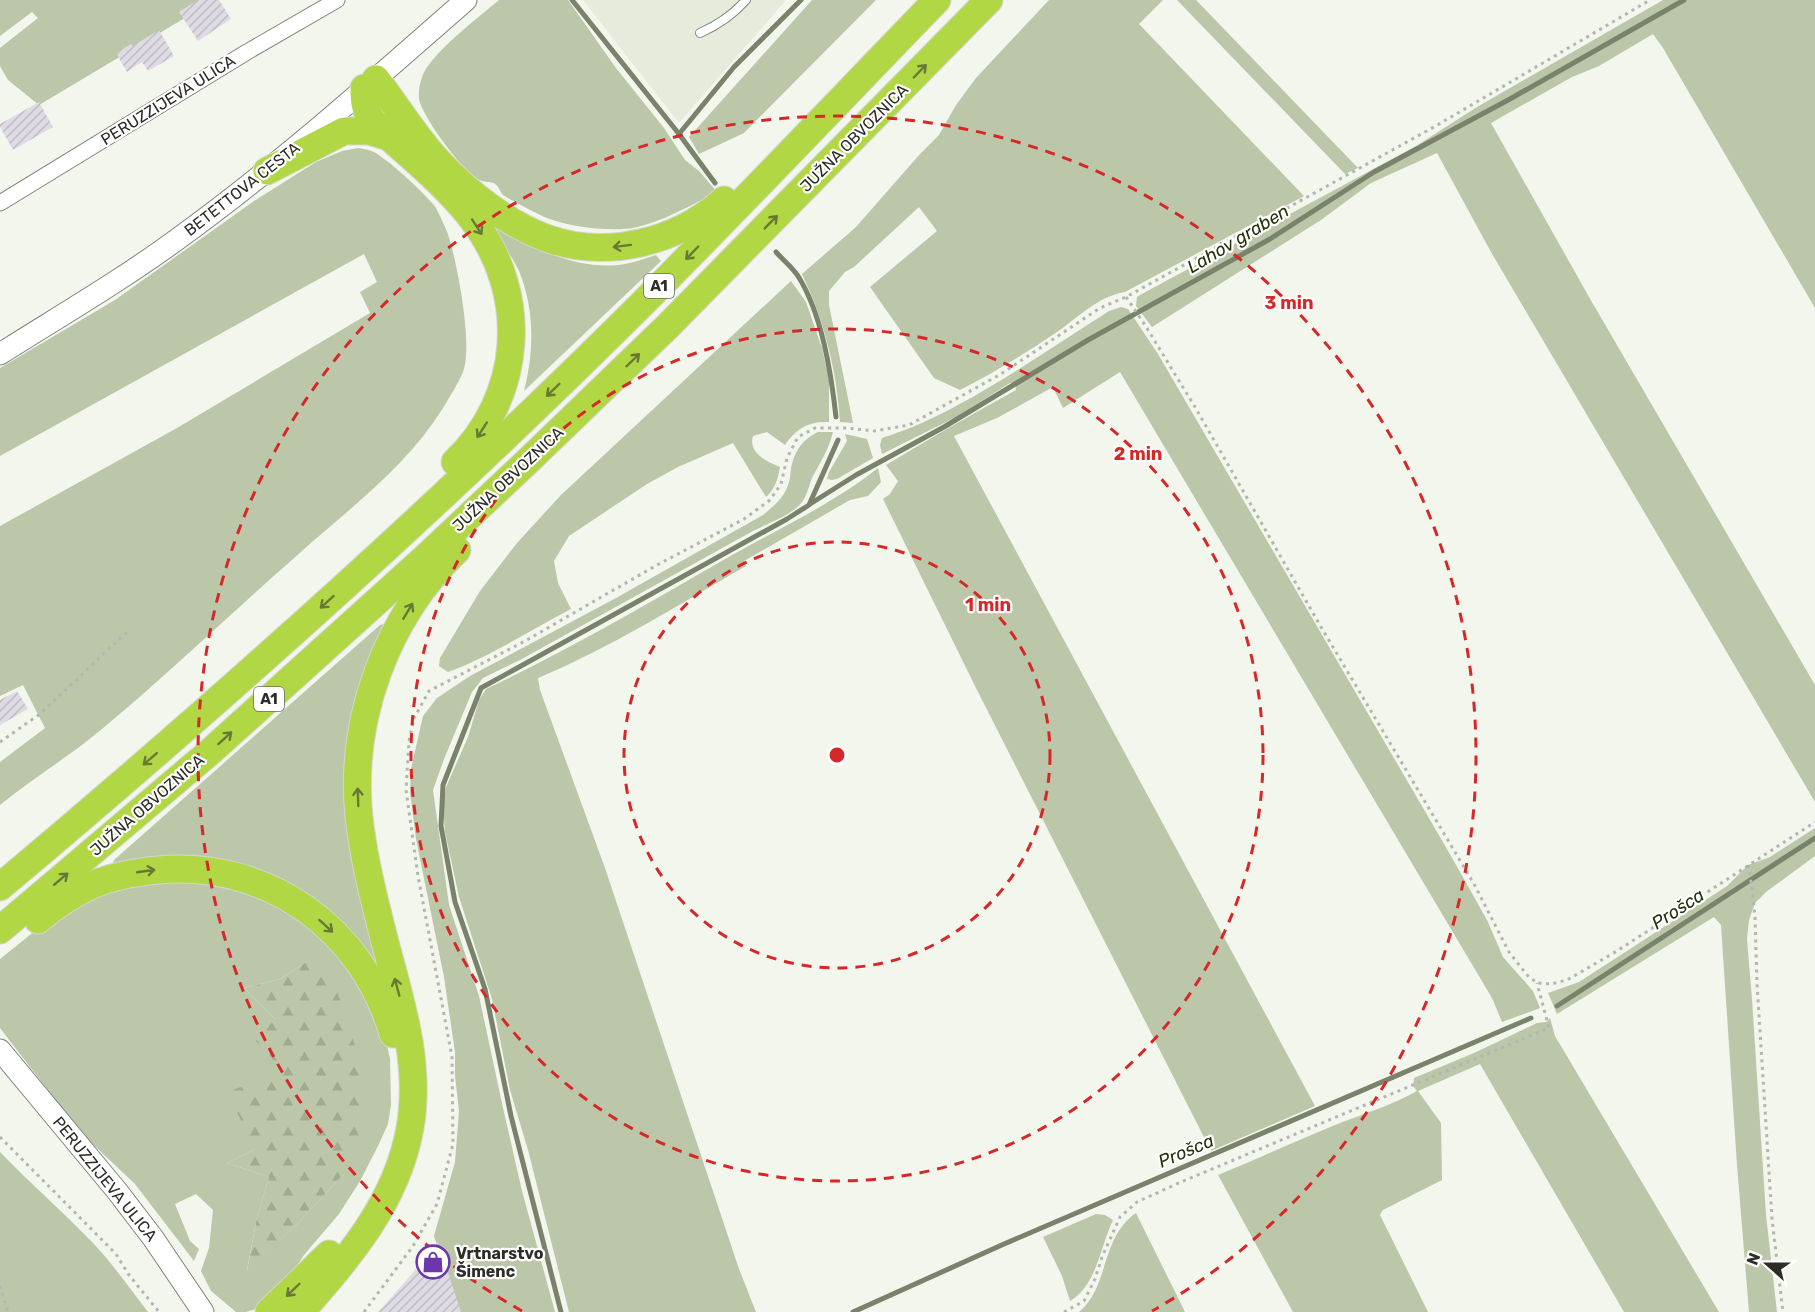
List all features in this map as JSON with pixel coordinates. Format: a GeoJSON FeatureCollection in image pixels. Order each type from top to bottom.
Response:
{"type":"FeatureCollection","features":[{"type":"Feature","properties":{"kind":"highway"},"geometry":{"type":"LineString","coordinates":[[370,83],[438,161],[485,203],[546,238],[600,248],[628,246],[672,233],[694,223],[713,209],[761,165],[921,0]]}},
{"type":"Feature","properties":{"kind":"highway","name":"JUŽNA OBVOZNICA"},"geometry":{"type":"LineString","coordinates":[[0,887],[216,701],[505,437],[639,307],[938,0]]}},
{"type":"Feature","properties":{"kind":"highway","name":"JUŽNA OBVOZNICA"},"geometry":{"type":"LineString","coordinates":[[0,930],[211,751],[530,459],[684,309],[989,0]]}},
{"type":"Feature","properties":{"kind":"highway"},"geometry":{"type":"LineString","coordinates":[[370,83],[364,102],[372,121],[448,192],[474,221],[490,247],[507,293],[511,340],[508,372],[503,388],[478,436],[466,451],[409,505],[370,562]]}},
{"type":"Feature","properties":{"kind":"highway"},"geometry":{"type":"LineString","coordinates":[[267,171],[344,131],[369,131],[389,137]]}},
{"type":"Feature","properties":{"kind":"highway"},"geometry":{"type":"LineString","coordinates":[[301,1312],[352,1251],[379,1212],[399,1171],[411,1126],[414,1068],[404,1011],[375,904],[363,849],[359,817],[357,790],[359,761],[367,706],[385,654],[419,593],[451,555],[508,500],[530,459]]}},
{"type":"Feature","properties":{"kind":"highway"},"geometry":{"type":"LineString","coordinates":[[0,936],[17,936],[55,906],[76,893],[109,879],[149,870],[204,869],[240,877],[288,897],[333,932],[358,960],[379,996],[393,1031],[397,1051],[399,1090],[393,1143],[386,1166],[358,1218],[323,1260],[269,1312]]}},
{"type":"Feature","properties":{"kind":"street","name":"PERUZZIJEVA ULICA"},"geometry":{"type":"LineString","coordinates":[[0,203],[246,52],[338,0]]}},
{"type":"Feature","properties":{"kind":"street","name":"BETETTOVA CESTA"},"geometry":{"type":"LineString","coordinates":[[0,354],[124,276],[179,238],[267,171],[466,0]]}},
{"type":"Feature","properties":{"kind":"street","name":"PERUZZIJEVA ULICA"},"geometry":{"type":"LineString","coordinates":[[0,1050],[146,1228],[203,1312]]}},
{"type":"Feature","properties":{"kind":"lane"},"geometry":{"type":"LineString","coordinates":[[700,33],[735,13],[746,0]]}},
{"type":"Feature","properties":{"kind":"path"},"geometry":{"type":"LineString","coordinates":[[364,1312],[412,1246],[437,1204],[453,1144],[452,1057],[418,876],[406,790],[409,741],[414,718],[429,691],[525,641],[657,565],[744,519],[770,500],[781,484],[787,458],[798,437],[814,428],[874,431],[909,425],[1000,374],[1100,308],[1126,297],[1434,127],[1650,0]]}},
{"type":"Feature","properties":{"kind":"path"},"geometry":{"type":"LineString","coordinates":[[1126,297],[1201,417],[1327,637],[1467,873],[1509,952],[1522,970],[1538,983],[1551,984],[1567,980],[1617,951],[1815,822]]}},
{"type":"Feature","properties":{"kind":"path"},"geometry":{"type":"LineString","coordinates":[[0,742],[40,714],[128,631]]}},
{"type":"Feature","properties":{"kind":"path"},"geometry":{"type":"LineString","coordinates":[[1748,865],[1752,887],[1772,1219],[1783,1312]]}},
{"type":"Feature","properties":{"kind":"path"},"geometry":{"type":"LineString","coordinates":[[1064,1312],[1084,1300],[1120,1217],[1137,1202],[1549,1028],[1538,983]]}},
{"type":"Feature","properties":{"kind":"path"},"geometry":{"type":"LineString","coordinates":[[0,1137],[116,1254],[129,1275],[159,1312]]}},
{"type":"Feature","properties":{"kind":"path"},"geometry":{"type":"LineString","coordinates":[[0,1286],[8,1312]]}},
{"type":"Feature","properties":{"kind":"shaded area"},"geometry":{"type":"Polygon","coordinates":[[[583,0],[786,0],[679,123],[583,0]]]}},
{"type":"Feature","properties":{"kind":"green space"},"geometry":{"type":"Polygon","coordinates":[[[0,0],[215,0],[39,105],[8,80],[0,66],[0,48],[38,18],[32,12],[0,36],[0,0]]]}},
{"type":"Feature","properties":{"kind":"green space"},"geometry":{"type":"Polygon","coordinates":[[[499,0],[568,0],[616,68],[664,128],[685,160],[699,171],[717,192],[647,224],[624,229],[595,228],[575,226],[544,217],[503,195],[498,186],[493,183],[482,181],[474,176],[455,157],[428,119],[419,99],[419,88],[422,77],[435,58],[456,36],[499,0]]]}},
{"type":"Feature","properties":{"kind":"green space"},"geometry":{"type":"Polygon","coordinates":[[[812,0],[876,0],[744,133],[699,154],[689,137],[812,0]]]}},
{"type":"Feature","properties":{"kind":"green space"},"geometry":{"type":"Polygon","coordinates":[[[1049,0],[1163,0],[1139,24],[1304,196],[1125,292],[1097,303],[1034,348],[960,390],[934,378],[870,287],[937,231],[919,207],[854,267],[845,272],[829,291],[829,305],[853,423],[840,422],[836,384],[828,346],[817,309],[802,274],[856,227],[939,135],[956,105],[976,78],[1049,0]]]}},
{"type":"Feature","properties":{"kind":"green space"},"geometry":{"type":"Polygon","coordinates":[[[1177,0],[1196,0],[1358,168],[1345,174],[1177,0]]]}},
{"type":"Feature","properties":{"kind":"green space"},"geometry":{"type":"Polygon","coordinates":[[[1663,0],[1815,0],[1815,308],[1653,34],[1599,66],[1572,77],[1491,123],[1589,297],[1815,685],[1815,802],[1491,252],[1437,153],[1371,183],[1321,220],[1152,327],[1136,306],[1137,297],[1140,295],[1416,146],[1477,107],[1663,0]]]}},
{"type":"Feature","properties":{"kind":"green space"},"geometry":{"type":"Polygon","coordinates":[[[358,148],[377,154],[405,176],[436,208],[446,228],[457,269],[465,326],[466,360],[456,386],[428,430],[411,451],[374,488],[102,729],[0,805],[0,762],[45,728],[23,685],[0,696],[0,526],[177,428],[370,313],[360,292],[377,282],[364,254],[0,456],[0,368],[115,300],[254,201],[316,162],[342,151],[358,148]]]}},
{"type":"Feature","properties":{"kind":"green space"},"geometry":{"type":"Polygon","coordinates":[[[494,225],[540,250],[591,265],[608,266],[629,263],[656,255],[661,261],[524,391],[531,346],[528,301],[519,271],[491,227],[494,225]]]}},
{"type":"Feature","properties":{"kind":"green space"},"geometry":{"type":"Polygon","coordinates":[[[791,281],[806,302],[822,348],[829,380],[829,422],[804,427],[785,445],[767,432],[753,436],[753,447],[759,456],[780,467],[772,491],[766,497],[733,443],[678,467],[647,484],[569,536],[554,561],[558,583],[571,609],[464,666],[448,672],[439,666],[440,658],[480,591],[517,543],[561,495],[791,281]]]}},
{"type":"Feature","properties":{"kind":"green space"},"geometry":{"type":"Polygon","coordinates":[[[1121,307],[1128,309],[1158,354],[1447,849],[1487,920],[1503,957],[1533,991],[1540,1008],[1502,1022],[1492,998],[1120,372],[1063,408],[1053,387],[997,418],[954,436],[1315,1106],[1211,1151],[976,688],[883,499],[890,494],[898,481],[886,465],[1016,390],[1015,383],[1010,383],[956,417],[882,454],[880,445],[882,438],[950,409],[1019,369],[1109,311],[1121,307]]]}},
{"type":"Feature","properties":{"kind":"green space"},"geometry":{"type":"Polygon","coordinates":[[[818,432],[833,432],[806,496],[797,507],[520,660],[483,678],[472,692],[444,759],[433,790],[449,905],[479,996],[522,1191],[555,1312],[459,1312],[434,1236],[455,1162],[459,1111],[455,1052],[444,977],[416,839],[410,792],[411,769],[423,716],[437,698],[470,676],[616,598],[763,515],[785,492],[798,449],[818,432]]]}},
{"type":"Feature","properties":{"kind":"green space"},"geometry":{"type":"Polygon","coordinates":[[[845,434],[867,439],[873,458],[837,479],[827,479],[847,441],[845,434]]]}},
{"type":"Feature","properties":{"kind":"green space"},"geometry":{"type":"Polygon","coordinates":[[[878,468],[881,482],[868,496],[850,500],[744,561],[746,566],[618,640],[538,678],[540,690],[605,868],[739,1269],[756,1312],[569,1312],[528,1150],[510,1090],[492,999],[459,897],[445,832],[443,807],[446,787],[468,737],[479,700],[486,689],[580,641],[808,514],[878,468]]]}},
{"type":"Feature","properties":{"kind":"green space"},"geometry":{"type":"Polygon","coordinates":[[[385,624],[356,719],[387,978],[304,899],[112,866],[114,860],[380,625],[385,624]]]}},
{"type":"Feature","properties":{"kind":"green space"},"geometry":{"type":"Polygon","coordinates":[[[1815,828],[1815,856],[1766,892],[1755,903],[1749,920],[1747,939],[1766,1215],[1777,1312],[1749,1312],[1721,925],[1714,917],[1557,1014],[1548,993],[1579,982],[1727,886],[1748,865],[1770,857],[1815,828]]]}},
{"type":"Feature","properties":{"kind":"green space"},"geometry":{"type":"Polygon","coordinates":[[[189,877],[281,903],[346,958],[386,1040],[390,1059],[391,1105],[388,1124],[378,1146],[339,1214],[304,1255],[286,1283],[256,1309],[236,1312],[211,1291],[201,1271],[209,1248],[213,1210],[196,1194],[175,1204],[190,1241],[199,1249],[194,1261],[135,1184],[80,1132],[0,1028],[0,959],[41,926],[110,889],[189,877]],[[306,962],[280,979],[244,988],[275,1019],[285,1071],[255,1149],[227,1163],[269,1177],[257,1217],[247,1270],[296,1225],[343,1175],[306,962]]]}},
{"type":"Feature","properties":{"kind":"green space"},"geometry":{"type":"Polygon","coordinates":[[[306,962],[330,976],[345,1011],[363,1075],[365,1119],[343,1175],[296,1225],[247,1271],[257,1217],[269,1177],[227,1163],[255,1149],[227,1092],[284,1071],[256,1041],[275,1019],[244,988],[280,979],[306,962]]]}},
{"type":"Feature","properties":{"kind":"green space"},"geometry":{"type":"Polygon","coordinates":[[[1550,1018],[1555,1036],[1719,1312],[1624,1312],[1480,1064],[1418,1091],[1441,1123],[1442,1180],[1383,1210],[1380,1215],[1428,1312],[1293,1312],[1218,1175],[1407,1096],[1417,1091],[1413,1086],[1414,1078],[1537,1023],[1546,1022],[1550,1018]]]}},
{"type":"Feature","properties":{"kind":"green space"},"geometry":{"type":"Polygon","coordinates":[[[0,1152],[93,1243],[148,1312],[0,1312],[0,1152]]]}},
{"type":"Feature","properties":{"kind":"green space"},"geometry":{"type":"Polygon","coordinates":[[[1136,1213],[1185,1312],[1079,1312],[1096,1289],[1116,1235],[1124,1223],[1136,1213]]]}},
{"type":"Feature","properties":{"kind":"green space"},"geometry":{"type":"Polygon","coordinates":[[[1096,1214],[1105,1215],[1113,1220],[1092,1275],[1079,1294],[1070,1301],[1062,1276],[1043,1237],[1096,1214]]]}},
{"type":"Feature","properties":{"kind":"building"},"geometry":{"type":"Polygon","coordinates":[[[198,0],[219,0],[231,19],[198,41],[179,12],[198,0]]]}},
{"type":"Feature","properties":{"kind":"building"},"geometry":{"type":"Polygon","coordinates":[[[159,30],[174,56],[148,71],[142,62],[127,72],[116,53],[131,44],[133,46],[159,30]]]}},
{"type":"Feature","properties":{"kind":"building"},"geometry":{"type":"Polygon","coordinates":[[[39,102],[53,127],[13,150],[0,124],[39,102]]]}},
{"type":"Feature","properties":{"kind":"building"},"geometry":{"type":"Polygon","coordinates":[[[17,691],[28,709],[0,725],[0,700],[17,691]]]}},
{"type":"Feature","properties":{"kind":"building","name":"Vrtnarstvo Šimenc"},"geometry":{"type":"Polygon","coordinates":[[[438,1242],[461,1312],[378,1312],[405,1282],[438,1242]]]}},
{"type":"Feature","properties":{"kind":"waterway"},"geometry":{"type":"LineString","coordinates":[[572,0],[679,134],[715,183]]}},
{"type":"Feature","properties":{"kind":"waterway"},"geometry":{"type":"LineString","coordinates":[[679,134],[734,67],[801,0]]}},
{"type":"Feature","properties":{"kind":"waterway","name":"Lahov graben"},"geometry":{"type":"LineString","coordinates":[[810,504],[1088,340],[1270,239],[1374,172],[1510,99],[1684,0]]}},
{"type":"Feature","properties":{"kind":"waterway"},"geometry":{"type":"LineString","coordinates":[[776,252],[798,276],[813,308],[824,344],[836,417]]}},
{"type":"Feature","properties":{"kind":"waterway"},"geometry":{"type":"LineString","coordinates":[[561,1312],[511,1116],[485,989],[455,902],[441,826],[443,785],[481,688],[809,505],[838,440]]}},
{"type":"Feature","properties":{"kind":"waterway","name":"Prošca"},"geometry":{"type":"LineString","coordinates":[[1557,1006],[1815,838]]}},
{"type":"Feature","properties":{"kind":"waterway","name":"Prošca"},"geometry":{"type":"LineString","coordinates":[[853,1312],[1004,1244],[1531,1018]]}},
{"type":"Feature","properties":{"kind":"place","name":"Vrtnarstvo Šimenc"},"geometry":{"type":"Point","coordinates":[433,1262]}}]}
